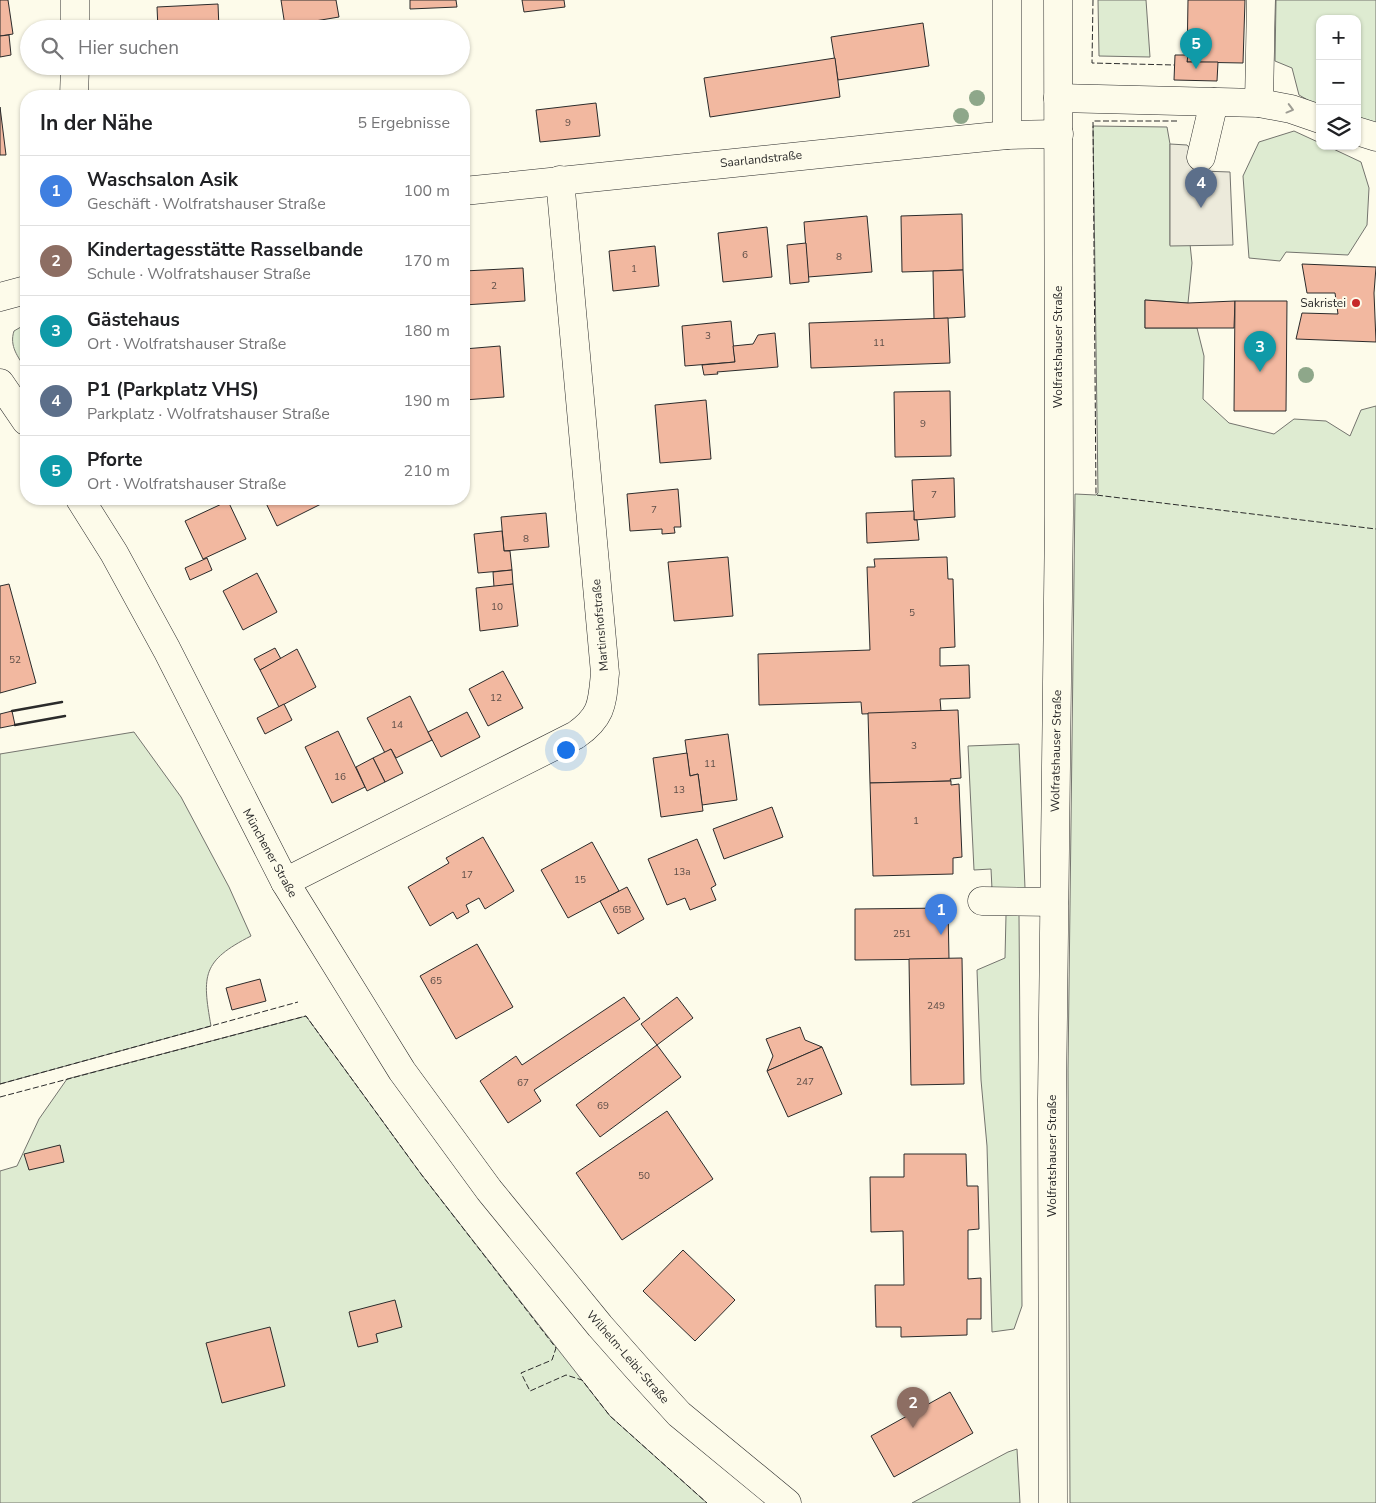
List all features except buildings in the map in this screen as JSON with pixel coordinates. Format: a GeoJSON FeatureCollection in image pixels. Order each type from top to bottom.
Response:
{"type":"FeatureCollection","features":[{"type":"Feature","properties":{"kind":"street"},"geometry":{"type":"LineString","coordinates":[[75,0],[75,20]]}},
{"type":"Feature","properties":{"kind":"street"},"geometry":{"type":"LineString","coordinates":[[1007,0],[1007,136]]}},
{"type":"Feature","properties":{"kind":"street","name":"Wolfratshauser Straße"},"geometry":{"type":"LineString","coordinates":[[1053,1503],[1054,902],[1059,524],[1058,0]]}},
{"type":"Feature","properties":{"kind":"street"},"geometry":{"type":"LineString","coordinates":[[1259,103],[1262,0]]}},
{"type":"Feature","properties":{"kind":"street"},"geometry":{"type":"LineString","coordinates":[[74,90],[75,75]]}},
{"type":"Feature","properties":{"kind":"street"},"geometry":{"type":"LineString","coordinates":[[1058,98],[1259,103],[1291,109],[1316,118]]}},
{"type":"Feature","properties":{"kind":"street"},"geometry":{"type":"LineString","coordinates":[[1200,157],[1214,102]]}},
{"type":"Feature","properties":{"kind":"street"},"geometry":{"type":"LineString","coordinates":[[1361,132],[1376,137]]}},
{"type":"Feature","properties":{"kind":"street","name":"Saarlandstraße"},"geometry":{"type":"LineString","coordinates":[[470,190],[1007,136],[1059,134]]}},
{"type":"Feature","properties":{"kind":"street","name":"Martinshofstraße"},"geometry":{"type":"LineString","coordinates":[[285,882],[576,735],[590,725],[602,706],[605,673],[560,180]]}},
{"type":"Feature","properties":{"kind":"street"},"geometry":{"type":"LineString","coordinates":[[0,297],[20,292]]}},
{"type":"Feature","properties":{"kind":"street"},"geometry":{"type":"LineString","coordinates":[[0,383],[20,412]]}},
{"type":"Feature","properties":{"kind":"street","name":"Münchener Straße"},"geometry":{"type":"LineString","coordinates":[[84,505],[114,553],[167,650],[285,882],[402,1071],[489,1190]]}},
{"type":"Feature","properties":{"kind":"street"},"geometry":{"type":"LineString","coordinates":[[982,902],[1054,902]]}},
{"type":"Feature","properties":{"kind":"street","name":"Wilhelm-Leibl-Straße"},"geometry":{"type":"LineString","coordinates":[[489,1190],[600,1326],[679,1414],[788,1503]]}},
{"type":"Feature","properties":{"kind":"green space"},"geometry":{"type":"Polygon","coordinates":[[[1098,0],[1146,0],[1150,57],[1099,56],[1098,0]]]}},
{"type":"Feature","properties":{"kind":"green space"},"geometry":{"type":"Polygon","coordinates":[[[1276,0],[1376,0],[1376,128],[1361,123],[1361,15],[1316,15],[1316,105],[1299,95],[1292,68],[1275,61],[1276,0]]]}},
{"type":"Feature","properties":{"kind":"green space"},"geometry":{"type":"Polygon","coordinates":[[[1093,126],[1167,127],[1170,144],[1170,245],[1190,244],[1192,263],[1188,303],[1145,300],[1145,328],[1197,328],[1204,356],[1203,399],[1229,423],[1274,434],[1294,419],[1326,421],[1350,436],[1361,410],[1376,406],[1376,1503],[1070,1503],[1068,1070],[1075,494],[1096,495],[1098,493],[1093,126]]]}},
{"type":"Feature","properties":{"kind":"green space"},"geometry":{"type":"Polygon","coordinates":[[[1294,131],[1316,141],[1316,150],[1336,150],[1361,162],[1369,188],[1367,225],[1348,255],[1286,252],[1280,261],[1249,258],[1243,176],[1259,142],[1294,131]]]}},
{"type":"Feature","properties":{"kind":"green space"},"geometry":{"type":"Polygon","coordinates":[[[20,328],[20,360],[13,346],[14,331],[20,328]]]}},
{"type":"Feature","properties":{"kind":"green space"},"geometry":{"type":"Polygon","coordinates":[[[134,732],[181,797],[229,887],[251,936],[223,953],[214,962],[209,971],[207,994],[211,1026],[0,1084],[0,754],[134,732]]]}},
{"type":"Feature","properties":{"kind":"green space"},"geometry":{"type":"Polygon","coordinates":[[[1019,744],[1025,888],[992,889],[991,869],[974,870],[968,746],[1019,744]]]}},
{"type":"Feature","properties":{"kind":"green space"},"geometry":{"type":"Polygon","coordinates":[[[1019,914],[1022,1306],[1014,1329],[992,1332],[987,1146],[981,1080],[977,970],[1005,958],[1006,915],[1019,914]]]}},
{"type":"Feature","properties":{"kind":"green space"},"geometry":{"type":"Polygon","coordinates":[[[306,1016],[421,1174],[610,1416],[707,1503],[0,1503],[0,1171],[17,1166],[39,1119],[67,1079],[306,1016]]]}},
{"type":"Feature","properties":{"kind":"green space"},"geometry":{"type":"Polygon","coordinates":[[[1017,1449],[1020,1503],[912,1503],[1008,1452],[1017,1449]]]}},
{"type":"Feature","properties":{"kind":"shaded area"},"geometry":{"type":"Polygon","coordinates":[[[1170,144],[1187,145],[1201,161],[1201,171],[1230,172],[1233,245],[1170,246],[1170,144]]]}},
{"type":"Feature","properties":{"kind":"fence"},"geometry":{"type":"LineString","coordinates":[[1093,0],[1092,63],[1174,65]]}},
{"type":"Feature","properties":{"kind":"fence"},"geometry":{"type":"LineString","coordinates":[[1177,121],[1093,121],[1096,495],[1376,529]]}},
{"type":"Feature","properties":{"kind":"fence"},"geometry":{"type":"LineString","coordinates":[[0,1084],[298,1002]]}},
{"type":"Feature","properties":{"kind":"fence"},"geometry":{"type":"LineString","coordinates":[[0,1097],[306,1016],[421,1174],[556,1348],[552,1360],[521,1373],[530,1391],[566,1375],[582,1380],[610,1416],[707,1503]]}},
{"type":"Feature","properties":{"kind":"wall"},"geometry":{"type":"LineString","coordinates":[[12,711],[62,702]]}},
{"type":"Feature","properties":{"kind":"wall"},"geometry":{"type":"LineString","coordinates":[[15,725],[65,716]]}},
{"type":"Feature","properties":{"kind":"place","name":"Pforte"},"geometry":{"type":"Point","coordinates":[1196,69]}},
{"type":"Feature","properties":{"kind":"place","name":"P1 (Parkplatz VHS)"},"geometry":{"type":"Point","coordinates":[1201,208]}},
{"type":"Feature","properties":{"kind":"place","name":"Sakristei"},"geometry":{"type":"Point","coordinates":[1356,303]}},
{"type":"Feature","properties":{"kind":"place","name":"Gästehaus"},"geometry":{"type":"Point","coordinates":[1260,372]}},
{"type":"Feature","properties":{"kind":"place","name":"Waschsalon Asik"},"geometry":{"type":"Point","coordinates":[941,935]}},
{"type":"Feature","properties":{"kind":"place","name":"Kindertagesstätte Rasselbande"},"geometry":{"type":"Point","coordinates":[913,1428]}}]}
